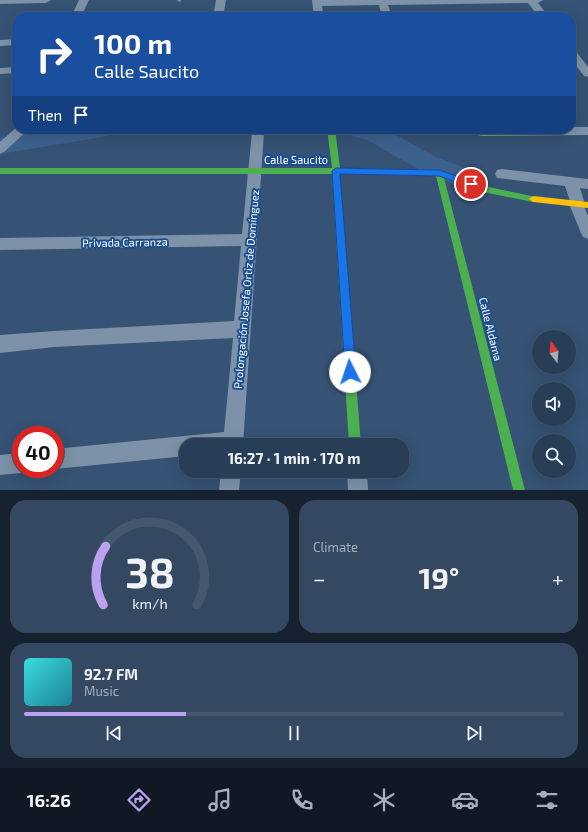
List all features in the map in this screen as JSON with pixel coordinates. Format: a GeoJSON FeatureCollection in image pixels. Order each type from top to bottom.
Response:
{"type":"FeatureCollection","features":[{"type":"Feature","properties":{"kind":"street"},"geometry":{"type":"LineString","coordinates":[[0,2],[46,0]]}},
{"type":"Feature","properties":{"kind":"street"},"geometry":{"type":"LineString","coordinates":[[78,12],[84,0]]}},
{"type":"Feature","properties":{"kind":"street"},"geometry":{"type":"LineString","coordinates":[[219,12],[221,0]]}},
{"type":"Feature","properties":{"kind":"street"},"geometry":{"type":"LineString","coordinates":[[530,0],[540,12]]}},
{"type":"Feature","properties":{"kind":"street"},"geometry":{"type":"LineString","coordinates":[[318,12],[317,2],[538,0]]}},
{"type":"Feature","properties":{"kind":"street"},"geometry":{"type":"LineString","coordinates":[[382,1],[385,12]]}},
{"type":"Feature","properties":{"kind":"street"},"geometry":{"type":"LineString","coordinates":[[0,43],[12,42]]}},
{"type":"Feature","properties":{"kind":"street"},"geometry":{"type":"LineString","coordinates":[[576,58],[587,72]]}},
{"type":"Feature","properties":{"kind":"street"},"geometry":{"type":"LineString","coordinates":[[0,71],[12,70]]}},
{"type":"Feature","properties":{"kind":"street"},"geometry":{"type":"LineString","coordinates":[[576,131],[588,131]]}},
{"type":"Feature","properties":{"kind":"street"},"geometry":{"type":"LineString","coordinates":[[0,148],[18,134]]}},
{"type":"Feature","properties":{"kind":"street","name":"Prolongación Josefa Ortiz de Domínguez"},"geometry":{"type":"LineString","coordinates":[[233,438],[258,134]]}},
{"type":"Feature","properties":{"kind":"street"},"geometry":{"type":"LineString","coordinates":[[332,134],[336,171],[355,438]]}},
{"type":"Feature","properties":{"kind":"street","name":"Calle Saucito"},"geometry":{"type":"LineString","coordinates":[[0,171],[336,171],[439,173],[483,189],[509,195],[547,202],[580,204]]}},
{"type":"Feature","properties":{"kind":"street","name":"Calle Aldama"},"geometry":{"type":"LineString","coordinates":[[439,173],[520,490]]}},
{"type":"Feature","properties":{"kind":"street"},"geometry":{"type":"LineString","coordinates":[[502,174],[571,185],[588,184]]}},
{"type":"Feature","properties":{"kind":"street"},"geometry":{"type":"LineString","coordinates":[[571,185],[580,204],[588,233]]}},
{"type":"Feature","properties":{"kind":"street","name":"Privada Carranza"},"geometry":{"type":"LineString","coordinates":[[0,244],[250,240]]}},
{"type":"Feature","properties":{"kind":"street"},"geometry":{"type":"LineString","coordinates":[[0,344],[54,339],[242,329]]}},
{"type":"Feature","properties":{"kind":"street"},"geometry":{"type":"LineString","coordinates":[[64,458],[179,447]]}},
{"type":"Feature","properties":{"kind":"street"},"geometry":{"type":"LineString","coordinates":[[0,465],[12,464]]}},
{"type":"Feature","properties":{"kind":"street"},"geometry":{"type":"LineString","coordinates":[[229,490],[230,478]]}},
{"type":"Feature","properties":{"kind":"street"},"geometry":{"type":"LineString","coordinates":[[357,478],[358,490]]}},
{"type":"Feature","properties":{"kind":"waterway"},"geometry":{"type":"LineString","coordinates":[[0,146],[72,134]]}},
{"type":"Feature","properties":{"kind":"waterway"},"geometry":{"type":"LineString","coordinates":[[374,134],[427,163],[470,180]]}},
{"type":"Feature","properties":{"kind":"traffic: fast"},"geometry":{"type":"LineString","coordinates":[[332,134],[336,171],[355,438]]}},
{"type":"Feature","properties":{"kind":"traffic: fast"},"geometry":{"type":"LineString","coordinates":[[0,171],[336,171],[439,173],[483,189],[533,199]]}},
{"type":"Feature","properties":{"kind":"traffic: fast"},"geometry":{"type":"LineString","coordinates":[[439,173],[519,490]]}},
{"type":"Feature","properties":{"kind":"traffic: slow"},"geometry":{"type":"LineString","coordinates":[[533,199],[588,205]]}},
{"type":"Feature","properties":{"kind":"route"},"geometry":{"type":"LineString","coordinates":[[350,372],[336,171],[439,173],[471,184]]}}]}
